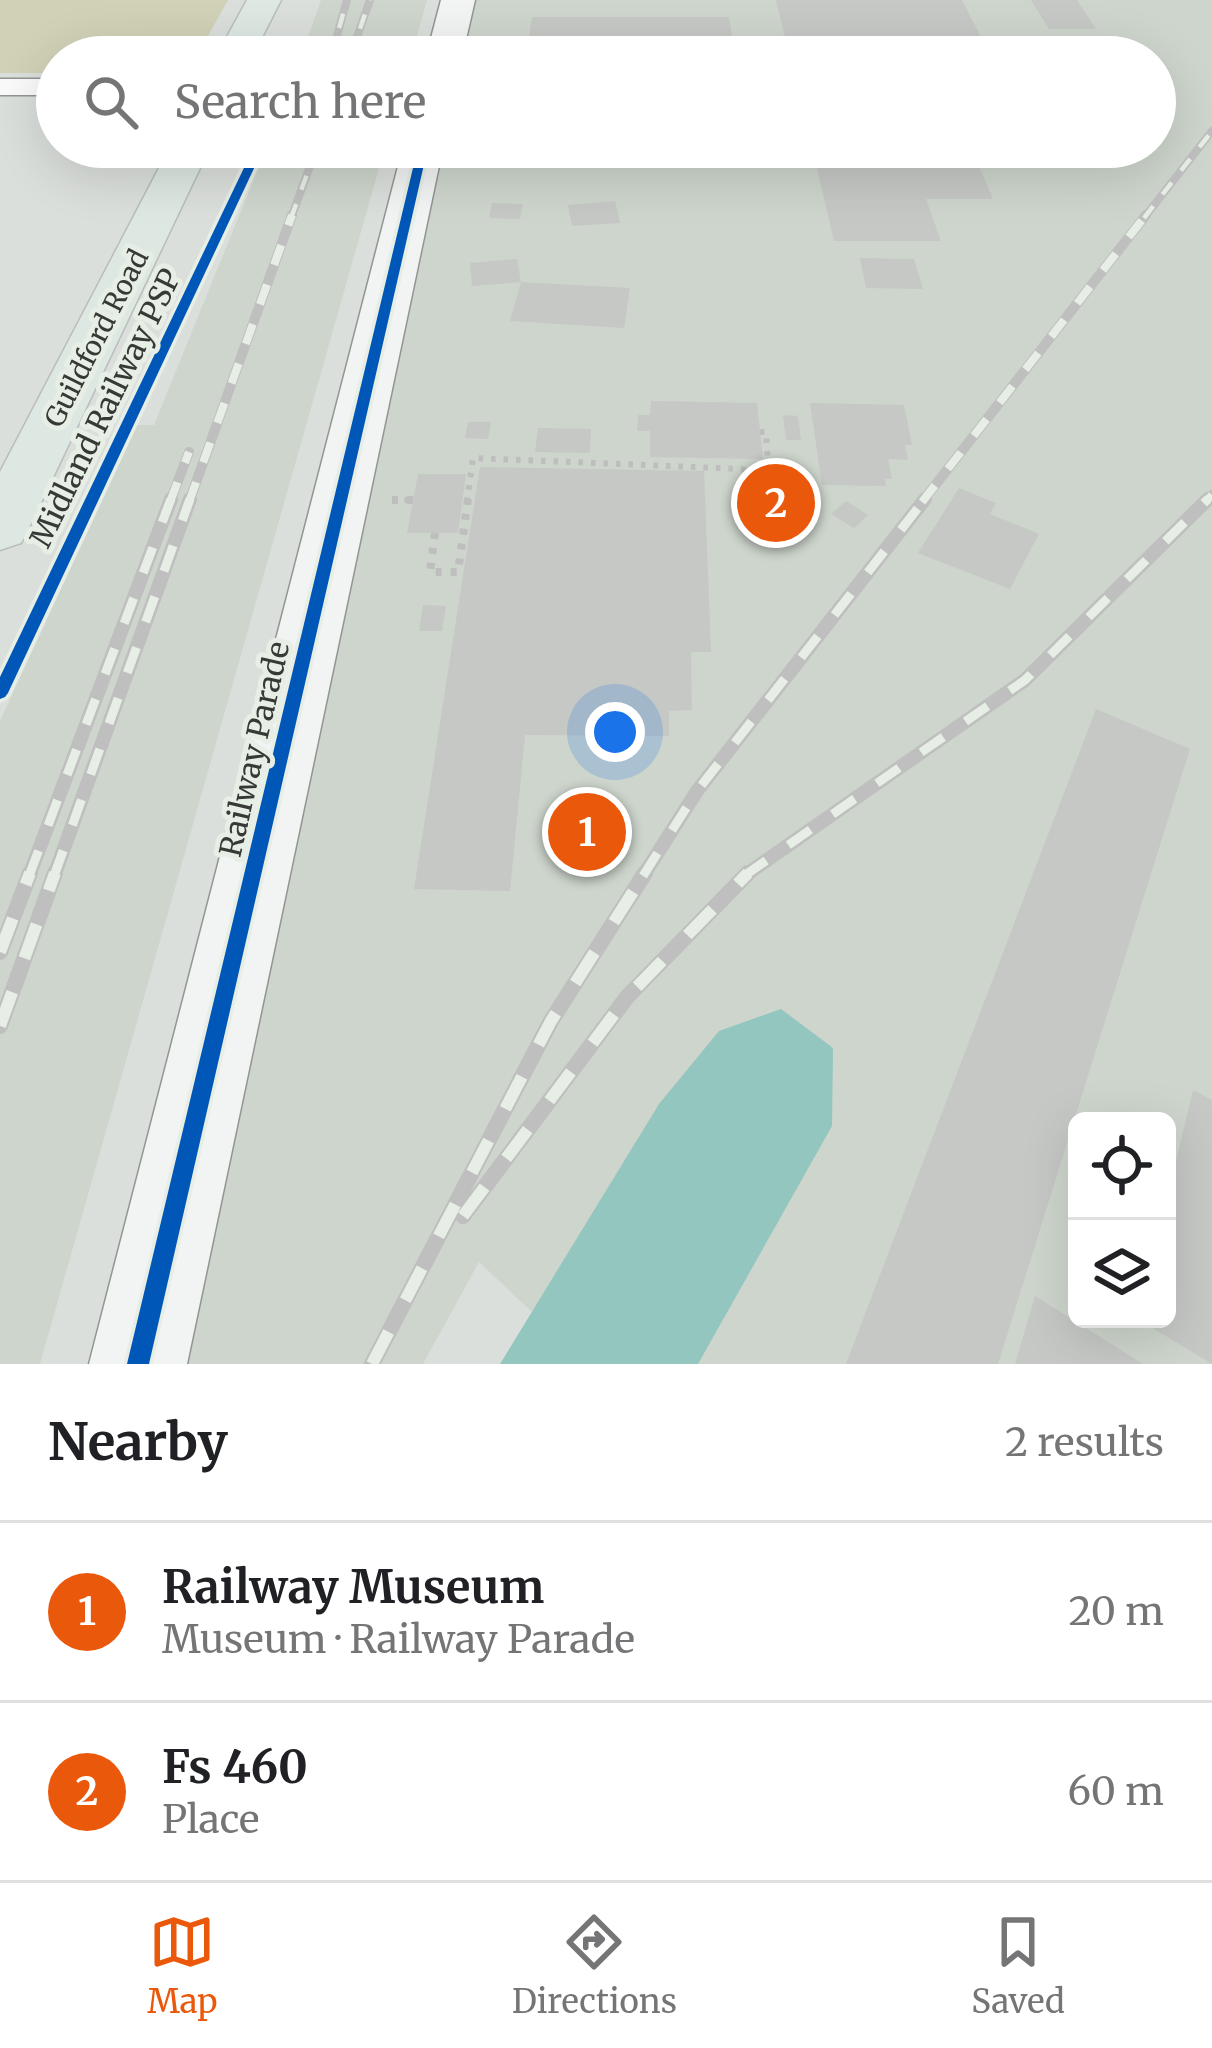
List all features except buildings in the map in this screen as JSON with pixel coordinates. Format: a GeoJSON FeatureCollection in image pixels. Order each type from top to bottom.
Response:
{"type":"FeatureCollection","features":[{"type":"Feature","properties":{"kind":"highway"},"geometry":{"type":"LineString","coordinates":[[245,36],[264,0]]}},
{"type":"Feature","properties":{"kind":"highway","name":"Guildford Road"},"geometry":{"type":"LineString","coordinates":[[0,528],[180,168]]}},
{"type":"Feature","properties":{"kind":"street"},"geometry":{"type":"LineString","coordinates":[[449,36],[458,0]]}},
{"type":"Feature","properties":{"kind":"street"},"geometry":{"type":"LineString","coordinates":[[0,87],[36,87]]}},
{"type":"Feature","properties":{"kind":"street","name":"Railway Parade"},"geometry":{"type":"LineString","coordinates":[[138,1364],[418,168]]}},
{"type":"Feature","properties":{"kind":"path"},"geometry":{"type":"LineString","coordinates":[[760,432],[766,432],[769,479]]}},
{"type":"Feature","properties":{"kind":"path"},"geometry":{"type":"LineString","coordinates":[[434,533],[430,572],[458,572],[473,458],[742,469],[757,480],[769,479],[813,495]]}},
{"type":"Feature","properties":{"kind":"path"},"geometry":{"type":"LineString","coordinates":[[392,500],[414,500]]}},
{"type":"Feature","properties":{"kind":"shaded area"},"geometry":{"type":"Polygon","coordinates":[[[321,0],[427,0],[417,36],[308,36],[321,0]]]}},
{"type":"Feature","properties":{"kind":"shaded area"},"geometry":{"type":"Polygon","coordinates":[[[473,0],[1212,0],[1212,1364],[587,1364],[479,1262],[423,1364],[158,1364],[434,168],[1176,168],[1176,36],[465,36],[473,0]]]}},
{"type":"Feature","properties":{"kind":"shaded area"},"geometry":{"type":"Polygon","coordinates":[[[258,168],[379,168],[40,1364],[0,1364],[0,721],[137,425],[154,425],[258,168]]]}},
{"type":"Feature","properties":{"kind":"green space"},"geometry":{"type":"Polygon","coordinates":[[[0,0],[228,0],[208,36],[36,36],[36,73],[0,73],[0,0]]]}},
{"type":"Feature","properties":{"kind":"water"},"geometry":{"type":"Polygon","coordinates":[[[781,1009],[833,1048],[832,1126],[698,1364],[500,1364],[659,1104],[719,1031],[781,1009]]]}},
{"type":"Feature","properties":{"kind":"railway"},"geometry":{"type":"LineString","coordinates":[[337,36],[347,0]]}},
{"type":"Feature","properties":{"kind":"railway"},"geometry":{"type":"LineString","coordinates":[[357,36],[370,0]]}},
{"type":"Feature","properties":{"kind":"railway"},"geometry":{"type":"LineString","coordinates":[[1144,218],[1212,131]]}},
{"type":"Feature","properties":{"kind":"railway"},"geometry":{"type":"LineString","coordinates":[[291,218],[309,168]]}},
{"type":"Feature","properties":{"kind":"railway"},"geometry":{"type":"LineString","coordinates":[[189,502],[292,215]]}},
{"type":"Feature","properties":{"kind":"railway"},"geometry":{"type":"LineString","coordinates":[[922,502],[1146,215]]}},
{"type":"Feature","properties":{"kind":"railway"},"geometry":{"type":"LineString","coordinates":[[170,502],[189,452]]}},
{"type":"Feature","properties":{"kind":"railway"},"geometry":{"type":"LineString","coordinates":[[1208,499],[1212,495]]}},
{"type":"Feature","properties":{"kind":"railway"},"geometry":{"type":"LineString","coordinates":[[29,876],[171,499]]}},
{"type":"Feature","properties":{"kind":"railway"},"geometry":{"type":"LineString","coordinates":[[54,876],[190,499]]}},
{"type":"Feature","properties":{"kind":"railway"},"geometry":{"type":"LineString","coordinates":[[643,876],[697,791],[925,499]]}},
{"type":"Feature","properties":{"kind":"railway"},"geometry":{"type":"LineString","coordinates":[[747,874],[1025,680],[1208,499]]}},
{"type":"Feature","properties":{"kind":"railway"},"geometry":{"type":"LineString","coordinates":[[1205,502],[1208,499]]}},
{"type":"Feature","properties":{"kind":"railway"},"geometry":{"type":"LineString","coordinates":[[0,952],[30,873]]}},
{"type":"Feature","properties":{"kind":"railway"},"geometry":{"type":"LineString","coordinates":[[0,1026],[55,873]]}},
{"type":"Feature","properties":{"kind":"railway"},"geometry":{"type":"LineString","coordinates":[[372,1364],[551,1021],[645,873]]}},
{"type":"Feature","properties":{"kind":"railway"},"geometry":{"type":"LineString","coordinates":[[463,1216],[627,997],[747,874]]}},
{"type":"Feature","properties":{"kind":"railway"},"geometry":{"type":"LineString","coordinates":[[744,876],[747,874]]}},
{"type":"Feature","properties":{"kind":"cycle path","name":"Midland Railway PSP"},"geometry":{"type":"LineString","coordinates":[[0,693],[249,168]]}},
{"type":"Feature","properties":{"kind":"cycle path"},"geometry":{"type":"LineString","coordinates":[[138,1364],[418,168]]}},
{"type":"Feature","properties":{"kind":"place","name":"Fs 460"},"geometry":{"type":"Point","coordinates":[776,503]}},
{"type":"Feature","properties":{"kind":"place","name":"Railway Museum"},"geometry":{"type":"Point","coordinates":[587,832]}}]}
